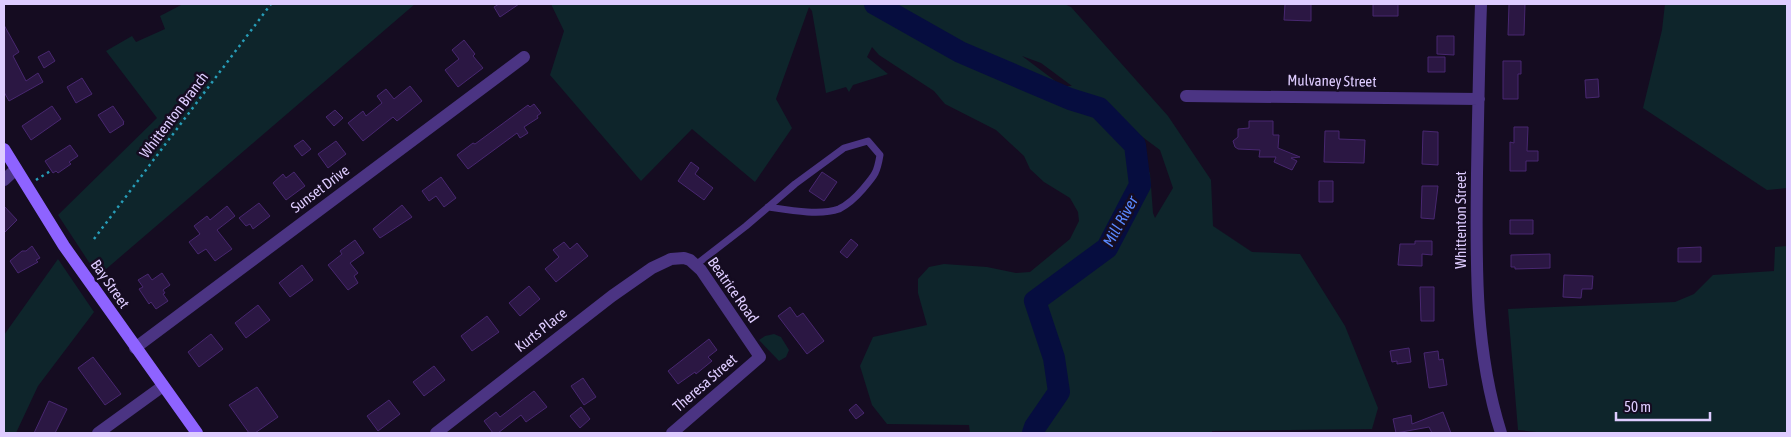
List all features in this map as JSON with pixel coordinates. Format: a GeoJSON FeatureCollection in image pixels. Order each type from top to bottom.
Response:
{"type":"FeatureCollection","features":[{"type":"Feature","properties":{"kind":"main road","name":"Bay Street"},"geometry":{"type":"LineString","coordinates":[[4,149],[64,246],[197,433]]}},
{"type":"Feature","properties":{"kind":"street","name":"Whittenton Street"},"geometry":{"type":"LineString","coordinates":[[1481,4],[1478,307],[1486,377],[1501,433]]}},
{"type":"Feature","properties":{"kind":"street","name":"Sunset Drive"},"geometry":{"type":"LineString","coordinates":[[135,348],[524,57]]}},
{"type":"Feature","properties":{"kind":"street","name":"Mulvaney Street"},"geometry":{"type":"LineString","coordinates":[[1186,96],[1479,99]]}},
{"type":"Feature","properties":{"kind":"street"},"geometry":{"type":"LineString","coordinates":[[4,180],[16,168]]}},
{"type":"Feature","properties":{"kind":"street","name":"Beatrice Road"},"geometry":{"type":"LineString","coordinates":[[670,259],[684,258],[697,264],[760,357]]}},
{"type":"Feature","properties":{"kind":"street","name":"Kurts Place"},"geometry":{"type":"LineString","coordinates":[[436,433],[612,296],[652,268],[670,259]]}},
{"type":"Feature","properties":{"kind":"street","name":"Theresa Street"},"geometry":{"type":"LineString","coordinates":[[672,433],[760,357]]}},
{"type":"Feature","properties":{"kind":"street"},"geometry":{"type":"LineString","coordinates":[[98,433],[163,386]]}},
{"type":"Feature","properties":{"kind":"lane"},"geometry":{"type":"LineString","coordinates":[[697,264],[746,226],[768,207],[795,184],[844,148],[868,141],[880,155],[877,173],[857,196],[839,209],[802,212],[768,207]]}},
{"type":"Feature","properties":{"kind":"path","name":"Whittenton Branch"},"geometry":{"type":"LineString","coordinates":[[94,239],[271,4]]}},
{"type":"Feature","properties":{"kind":"path"},"geometry":{"type":"LineString","coordinates":[[35,181],[52,170]]}},
{"type":"Feature","properties":{"kind":"green space"},"geometry":{"type":"Polygon","coordinates":[[[183,4],[415,4],[98,276],[58,215],[157,118],[106,51],[132,36],[136,42],[165,29],[160,16],[183,4]]]}},
{"type":"Feature","properties":{"kind":"green space"},"geometry":{"type":"Polygon","coordinates":[[[551,4],[1064,4],[1071,7],[1168,116],[1211,180],[1213,226],[1252,252],[1300,254],[1345,326],[1378,408],[1372,429],[1212,431],[1212,433],[970,433],[969,425],[887,424],[872,405],[860,366],[873,337],[927,325],[918,293],[918,279],[929,267],[944,264],[987,267],[1016,273],[1030,272],[1070,239],[1079,221],[1078,212],[1070,198],[1044,182],[1030,169],[1024,156],[996,130],[945,104],[934,91],[879,55],[872,47],[867,57],[888,74],[853,85],[849,92],[846,87],[826,93],[812,11],[809,7],[776,99],[792,128],[755,182],[692,129],[641,181],[550,75],[564,31],[551,4]],[[1022,56],[1062,86],[1072,86],[1041,63],[1022,56]],[[1121,121],[1137,157],[1150,173],[1155,218],[1173,188],[1160,150],[1121,121]]]}},
{"type":"Feature","properties":{"kind":"green space"},"geometry":{"type":"Polygon","coordinates":[[[1665,4],[1787,4],[1787,188],[1767,190],[1643,108],[1662,30],[1665,4]]]}},
{"type":"Feature","properties":{"kind":"green space"},"geometry":{"type":"Polygon","coordinates":[[[1787,246],[1787,433],[1546,433],[1518,430],[1508,309],[1675,302],[1694,294],[1713,275],[1774,271],[1775,247],[1787,246]]]}},
{"type":"Feature","properties":{"kind":"green space"},"geometry":{"type":"Polygon","coordinates":[[[58,259],[94,312],[38,386],[16,433],[4,433],[4,335],[58,259]]]}},
{"type":"Feature","properties":{"kind":"green space"},"geometry":{"type":"Polygon","coordinates":[[[774,334],[781,337],[789,350],[786,357],[779,361],[759,340],[774,334]]]}},
{"type":"Feature","properties":{"kind":"building"},"geometry":{"type":"Polygon","coordinates":[[[499,4],[519,4],[500,17],[494,7],[499,4]]]}},
{"type":"Feature","properties":{"kind":"building"},"geometry":{"type":"Polygon","coordinates":[[[1285,4],[1311,4],[1311,21],[1284,20],[1285,4]]]}},
{"type":"Feature","properties":{"kind":"building"},"geometry":{"type":"Polygon","coordinates":[[[1373,4],[1398,4],[1398,16],[1373,16],[1373,4]]]}},
{"type":"Feature","properties":{"kind":"building"},"geometry":{"type":"Polygon","coordinates":[[[1509,4],[1525,4],[1524,35],[1508,35],[1509,4]]]}},
{"type":"Feature","properties":{"kind":"building"},"geometry":{"type":"Polygon","coordinates":[[[4,25],[19,52],[13,56],[26,81],[38,73],[43,82],[9,101],[4,92],[4,25]]]}},
{"type":"Feature","properties":{"kind":"building"},"geometry":{"type":"Polygon","coordinates":[[[1437,36],[1454,36],[1454,55],[1437,54],[1437,36]]]}},
{"type":"Feature","properties":{"kind":"building"},"geometry":{"type":"Polygon","coordinates":[[[464,40],[475,54],[473,56],[483,68],[458,87],[445,70],[459,59],[452,50],[464,40]]]}},
{"type":"Feature","properties":{"kind":"building"},"geometry":{"type":"Polygon","coordinates":[[[49,51],[55,61],[44,68],[38,57],[49,51]]]}},
{"type":"Feature","properties":{"kind":"building"},"geometry":{"type":"Polygon","coordinates":[[[1428,57],[1445,57],[1445,72],[1428,72],[1428,57]]]}},
{"type":"Feature","properties":{"kind":"building"},"geometry":{"type":"Polygon","coordinates":[[[1503,61],[1521,61],[1521,74],[1518,74],[1518,99],[1503,99],[1503,61]]]}},
{"type":"Feature","properties":{"kind":"building"},"geometry":{"type":"Polygon","coordinates":[[[82,78],[92,94],[76,103],[67,87],[82,78]]]}},
{"type":"Feature","properties":{"kind":"building"},"geometry":{"type":"Polygon","coordinates":[[[1598,79],[1599,97],[1586,98],[1585,80],[1598,79]]]}},
{"type":"Feature","properties":{"kind":"building"},"geometry":{"type":"Polygon","coordinates":[[[410,86],[422,101],[397,121],[393,117],[363,141],[348,123],[363,111],[366,116],[382,103],[377,96],[386,89],[394,99],[410,86]]]}},
{"type":"Feature","properties":{"kind":"building"},"geometry":{"type":"Polygon","coordinates":[[[534,104],[541,113],[537,116],[538,118],[524,127],[528,133],[520,138],[517,133],[468,169],[457,155],[528,105],[530,107],[534,104]]]}},
{"type":"Feature","properties":{"kind":"building"},"geometry":{"type":"Polygon","coordinates":[[[52,106],[61,119],[31,140],[22,126],[52,106]]]}},
{"type":"Feature","properties":{"kind":"building"},"geometry":{"type":"Polygon","coordinates":[[[113,106],[124,124],[110,133],[98,115],[113,106]]]}},
{"type":"Feature","properties":{"kind":"building"},"geometry":{"type":"Polygon","coordinates":[[[335,110],[343,118],[334,126],[326,117],[335,110]]]}},
{"type":"Feature","properties":{"kind":"building"},"geometry":{"type":"Polygon","coordinates":[[[1249,121],[1273,121],[1273,135],[1279,135],[1278,148],[1300,157],[1291,158],[1297,161],[1292,170],[1274,162],[1276,157],[1259,157],[1260,150],[1238,149],[1235,147],[1233,141],[1238,137],[1238,129],[1249,128],[1249,121]]]}},
{"type":"Feature","properties":{"kind":"building"},"geometry":{"type":"Polygon","coordinates":[[[1514,127],[1528,127],[1527,151],[1538,151],[1538,161],[1526,161],[1526,171],[1510,171],[1510,142],[1514,143],[1514,127]]]}},
{"type":"Feature","properties":{"kind":"building"},"geometry":{"type":"Polygon","coordinates":[[[1325,131],[1339,131],[1339,139],[1365,140],[1364,163],[1324,162],[1325,131]]]}},
{"type":"Feature","properties":{"kind":"building"},"geometry":{"type":"Polygon","coordinates":[[[1423,131],[1438,132],[1438,165],[1422,164],[1423,131]]]}},
{"type":"Feature","properties":{"kind":"building"},"geometry":{"type":"Polygon","coordinates":[[[303,140],[311,149],[302,156],[294,146],[303,140]]]}},
{"type":"Feature","properties":{"kind":"building"},"geometry":{"type":"Polygon","coordinates":[[[336,141],[346,154],[328,168],[318,154],[336,141]]]}},
{"type":"Feature","properties":{"kind":"building"},"geometry":{"type":"Polygon","coordinates":[[[70,145],[78,156],[69,162],[71,164],[58,173],[56,171],[53,173],[45,161],[70,145]]]}},
{"type":"Feature","properties":{"kind":"building"},"geometry":{"type":"Polygon","coordinates":[[[691,162],[699,168],[695,174],[713,188],[704,200],[678,181],[691,162]]]}},
{"type":"Feature","properties":{"kind":"building"},"geometry":{"type":"Polygon","coordinates":[[[294,172],[305,186],[286,200],[273,183],[283,174],[286,178],[294,172]]]}},
{"type":"Feature","properties":{"kind":"building"},"geometry":{"type":"Polygon","coordinates":[[[822,172],[837,182],[824,201],[809,191],[822,172]]]}},
{"type":"Feature","properties":{"kind":"building"},"geometry":{"type":"Polygon","coordinates":[[[441,177],[456,198],[444,207],[436,196],[429,201],[422,191],[441,177]]]}},
{"type":"Feature","properties":{"kind":"building"},"geometry":{"type":"Polygon","coordinates":[[[1319,181],[1333,181],[1333,202],[1319,202],[1319,181]]]}},
{"type":"Feature","properties":{"kind":"building"},"geometry":{"type":"Polygon","coordinates":[[[1422,186],[1438,186],[1434,219],[1421,218],[1422,186]]]}},
{"type":"Feature","properties":{"kind":"building"},"geometry":{"type":"Polygon","coordinates":[[[259,203],[270,216],[253,229],[250,224],[246,226],[239,218],[259,203]]]}},
{"type":"Feature","properties":{"kind":"building"},"geometry":{"type":"Polygon","coordinates":[[[402,205],[412,217],[380,238],[373,229],[402,205]]]}},
{"type":"Feature","properties":{"kind":"building"},"geometry":{"type":"Polygon","coordinates":[[[4,206],[17,220],[4,233],[4,206]]]}},
{"type":"Feature","properties":{"kind":"building"},"geometry":{"type":"Polygon","coordinates":[[[227,206],[235,216],[217,230],[232,249],[215,261],[206,249],[198,254],[189,242],[200,234],[194,226],[207,216],[210,220],[227,206]]]}},
{"type":"Feature","properties":{"kind":"building"},"geometry":{"type":"Polygon","coordinates":[[[1510,220],[1533,220],[1533,234],[1510,234],[1510,220]]]}},
{"type":"Feature","properties":{"kind":"building"},"geometry":{"type":"Polygon","coordinates":[[[851,239],[858,245],[847,258],[840,252],[851,239]]]}},
{"type":"Feature","properties":{"kind":"building"},"geometry":{"type":"Polygon","coordinates":[[[355,240],[364,253],[350,263],[358,273],[354,276],[358,283],[348,290],[328,265],[342,254],[340,251],[355,240]]]}},
{"type":"Feature","properties":{"kind":"building"},"geometry":{"type":"Polygon","coordinates":[[[1415,241],[1432,241],[1432,255],[1422,254],[1422,266],[1398,265],[1400,244],[1415,244],[1415,241]]]}},
{"type":"Feature","properties":{"kind":"building"},"geometry":{"type":"Polygon","coordinates":[[[564,242],[570,249],[577,243],[588,256],[556,282],[545,269],[559,257],[553,250],[564,242]]]}},
{"type":"Feature","properties":{"kind":"building"},"geometry":{"type":"Polygon","coordinates":[[[32,246],[40,258],[36,260],[38,262],[18,273],[10,261],[22,251],[26,251],[32,246]]]}},
{"type":"Feature","properties":{"kind":"building"},"geometry":{"type":"Polygon","coordinates":[[[1701,247],[1701,262],[1678,262],[1678,248],[1701,247]]]}},
{"type":"Feature","properties":{"kind":"building"},"geometry":{"type":"Polygon","coordinates":[[[1550,254],[1550,268],[1515,269],[1515,267],[1511,267],[1511,255],[1550,254]]]}},
{"type":"Feature","properties":{"kind":"building"},"geometry":{"type":"Polygon","coordinates":[[[302,265],[313,280],[290,297],[279,283],[302,265]]]}},
{"type":"Feature","properties":{"kind":"building"},"geometry":{"type":"Polygon","coordinates":[[[162,273],[170,285],[163,290],[165,293],[163,294],[168,301],[156,309],[151,302],[149,304],[139,289],[143,287],[138,280],[148,274],[152,280],[162,273]]]}},
{"type":"Feature","properties":{"kind":"building"},"geometry":{"type":"Polygon","coordinates":[[[1564,275],[1593,276],[1592,289],[1582,289],[1581,298],[1563,297],[1564,275]]]}},
{"type":"Feature","properties":{"kind":"building"},"geometry":{"type":"Polygon","coordinates":[[[529,286],[540,299],[520,316],[509,303],[529,286]]]}},
{"type":"Feature","properties":{"kind":"building"},"geometry":{"type":"Polygon","coordinates":[[[1420,287],[1434,287],[1434,321],[1421,321],[1420,287]]]}},
{"type":"Feature","properties":{"kind":"building"},"geometry":{"type":"Polygon","coordinates":[[[258,305],[270,320],[246,338],[235,323],[258,305]]]}},
{"type":"Feature","properties":{"kind":"building"},"geometry":{"type":"Polygon","coordinates":[[[790,307],[797,317],[803,313],[824,341],[807,354],[778,316],[790,307]]]}},
{"type":"Feature","properties":{"kind":"building"},"geometry":{"type":"Polygon","coordinates":[[[487,316],[499,332],[472,351],[461,336],[487,316]]]}},
{"type":"Feature","properties":{"kind":"building"},"geometry":{"type":"Polygon","coordinates":[[[211,334],[223,349],[199,367],[188,352],[211,334]]]}},
{"type":"Feature","properties":{"kind":"building"},"geometry":{"type":"Polygon","coordinates":[[[709,339],[717,350],[708,357],[712,361],[696,374],[695,372],[678,384],[668,371],[709,339]]]}},
{"type":"Feature","properties":{"kind":"building"},"geometry":{"type":"Polygon","coordinates":[[[1409,348],[1411,362],[1397,364],[1397,361],[1392,362],[1390,351],[1409,348]]]}},
{"type":"Feature","properties":{"kind":"building"},"geometry":{"type":"Polygon","coordinates":[[[1438,351],[1439,360],[1443,359],[1447,385],[1429,388],[1424,353],[1438,351]]]}},
{"type":"Feature","properties":{"kind":"building"},"geometry":{"type":"Polygon","coordinates":[[[93,357],[121,394],[105,405],[78,368],[93,357]]]}},
{"type":"Feature","properties":{"kind":"building"},"geometry":{"type":"Polygon","coordinates":[[[434,366],[445,380],[424,396],[413,382],[434,366]]]}},
{"type":"Feature","properties":{"kind":"building"},"geometry":{"type":"Polygon","coordinates":[[[583,378],[596,397],[584,405],[571,386],[583,378]]]}},
{"type":"Feature","properties":{"kind":"building"},"geometry":{"type":"Polygon","coordinates":[[[257,387],[278,417],[255,433],[249,433],[229,405],[257,387]]]}},
{"type":"Feature","properties":{"kind":"building"},"geometry":{"type":"Polygon","coordinates":[[[534,391],[547,407],[526,422],[521,415],[498,433],[493,433],[484,421],[496,412],[500,417],[534,391]]]}},
{"type":"Feature","properties":{"kind":"building"},"geometry":{"type":"Polygon","coordinates":[[[389,400],[400,414],[378,431],[367,416],[389,400]]]}},
{"type":"Feature","properties":{"kind":"building"},"geometry":{"type":"Polygon","coordinates":[[[49,401],[67,409],[55,433],[34,433],[49,401]]]}},
{"type":"Feature","properties":{"kind":"building"},"geometry":{"type":"Polygon","coordinates":[[[856,404],[864,413],[856,419],[849,410],[856,404]]]}},
{"type":"Feature","properties":{"kind":"building"},"geometry":{"type":"Polygon","coordinates":[[[581,407],[590,419],[580,428],[570,416],[581,407]]]}},
{"type":"Feature","properties":{"kind":"building"},"geometry":{"type":"Polygon","coordinates":[[[1443,412],[1451,433],[1432,433],[1429,427],[1396,433],[1393,419],[1411,415],[1412,424],[1443,412]]]}},
{"type":"Feature","properties":{"kind":"waterway","name":"Mill River"},"geometry":{"type":"LineString","coordinates":[[875,4],[960,52],[1070,99],[1099,108],[1135,145],[1140,185],[1107,248],[1035,301],[1054,358],[1059,392],[1035,427],[1033,433]]}}]}
